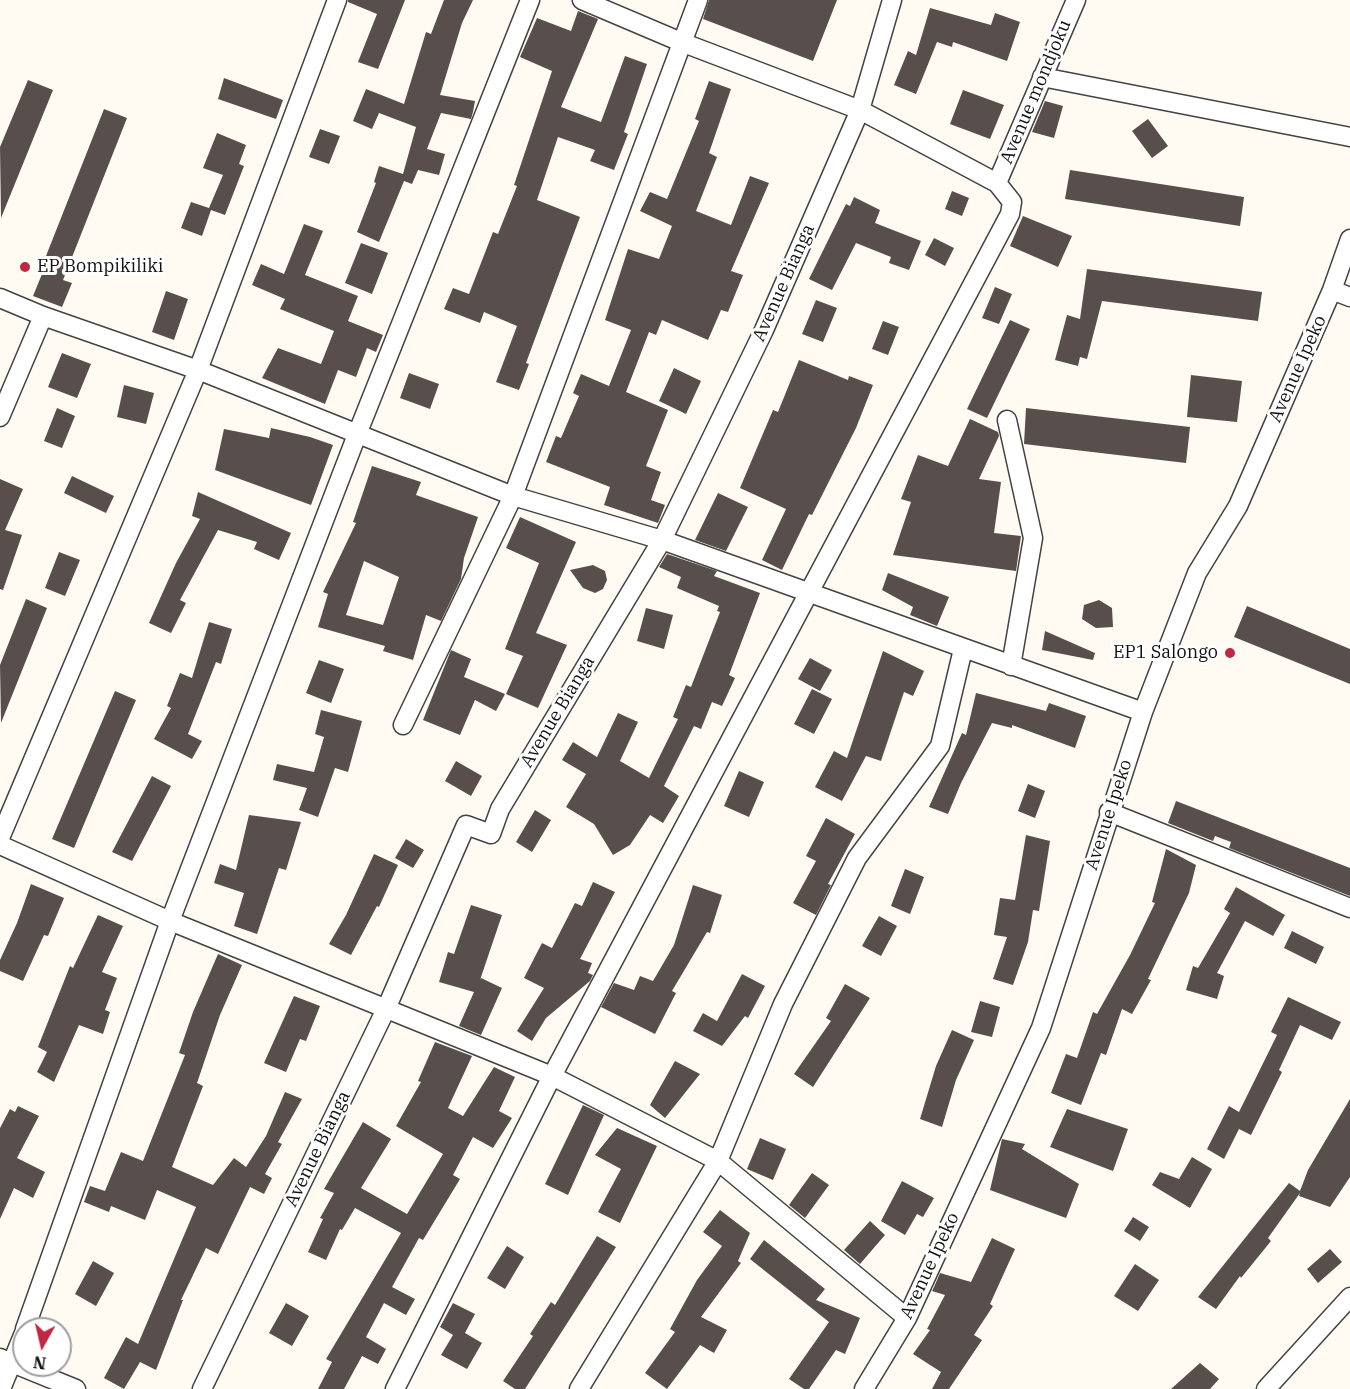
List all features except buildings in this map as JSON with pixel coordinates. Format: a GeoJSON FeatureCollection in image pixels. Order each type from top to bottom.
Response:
{"type":"FeatureCollection","features":[{"type":"Feature","properties":{"kind":"street"},"geometry":{"type":"LineString","coordinates":[[0,838],[198,370],[337,0]]}},
{"type":"Feature","properties":{"kind":"street"},"geometry":{"type":"LineString","coordinates":[[30,1317],[170,921],[358,432],[530,0]]}},
{"type":"Feature","properties":{"kind":"street"},"geometry":{"type":"LineString","coordinates":[[395,1389],[552,1076],[1010,214],[1012,202],[997,183],[860,110],[681,42],[582,0]]}},
{"type":"Feature","properties":{"kind":"street"},"geometry":{"type":"LineString","coordinates":[[404,725],[513,496],[698,0]]}},
{"type":"Feature","properties":{"kind":"street","name":"Avenue Bianga"},"geometry":{"type":"LineString","coordinates":[[202,1389],[387,1009],[466,825],[491,834],[500,809],[662,540],[764,330],[860,110],[892,0]]}},
{"type":"Feature","properties":{"kind":"street","name":"Avenue mondjoku"},"geometry":{"type":"LineString","coordinates":[[997,183],[1076,0]]}},
{"type":"Feature","properties":{"kind":"street"},"geometry":{"type":"LineString","coordinates":[[1042,77],[1350,137]]}},
{"type":"Feature","properties":{"kind":"street","name":"Avenue Ipeko"},"geometry":{"type":"LineString","coordinates":[[864,1389],[907,1318],[1041,1028],[1143,712],[1197,573],[1238,506],[1332,290],[1350,239]]}},
{"type":"Feature","properties":{"kind":"street"},"geometry":{"type":"LineString","coordinates":[[1332,290],[1350,297]]}},
{"type":"Feature","properties":{"kind":"street"},"geometry":{"type":"LineString","coordinates":[[0,298],[43,316],[198,370],[358,432],[513,496],[662,540],[807,594],[1143,712]]}},
{"type":"Feature","properties":{"kind":"street"},"geometry":{"type":"LineString","coordinates":[[0,417],[43,316]]}},
{"type":"Feature","properties":{"kind":"street"},"geometry":{"type":"LineString","coordinates":[[1007,420],[1033,538],[1011,666]]}},
{"type":"Feature","properties":{"kind":"street"},"geometry":{"type":"LineString","coordinates":[[579,1389],[718,1161],[783,1004],[857,858],[940,746],[963,649]]}},
{"type":"Feature","properties":{"kind":"street"},"geometry":{"type":"LineString","coordinates":[[1109,812],[1350,908]]}},
{"type":"Feature","properties":{"kind":"street"},"geometry":{"type":"LineString","coordinates":[[0,845],[170,921],[552,1076],[718,1161],[907,1318]]}},
{"type":"Feature","properties":{"kind":"street"},"geometry":{"type":"LineString","coordinates":[[1266,1389],[1350,1297]]}},
{"type":"Feature","properties":{"kind":"street"},"geometry":{"type":"LineString","coordinates":[[1,1389],[7,1360],[76,1389]]}},
{"type":"Feature","properties":{"kind":"place","name":"EP Bompikiliki"},"geometry":{"type":"Point","coordinates":[25,267]}},
{"type":"Feature","properties":{"kind":"place","name":"EP1 Salongo"},"geometry":{"type":"Point","coordinates":[1230,653]}}]}
